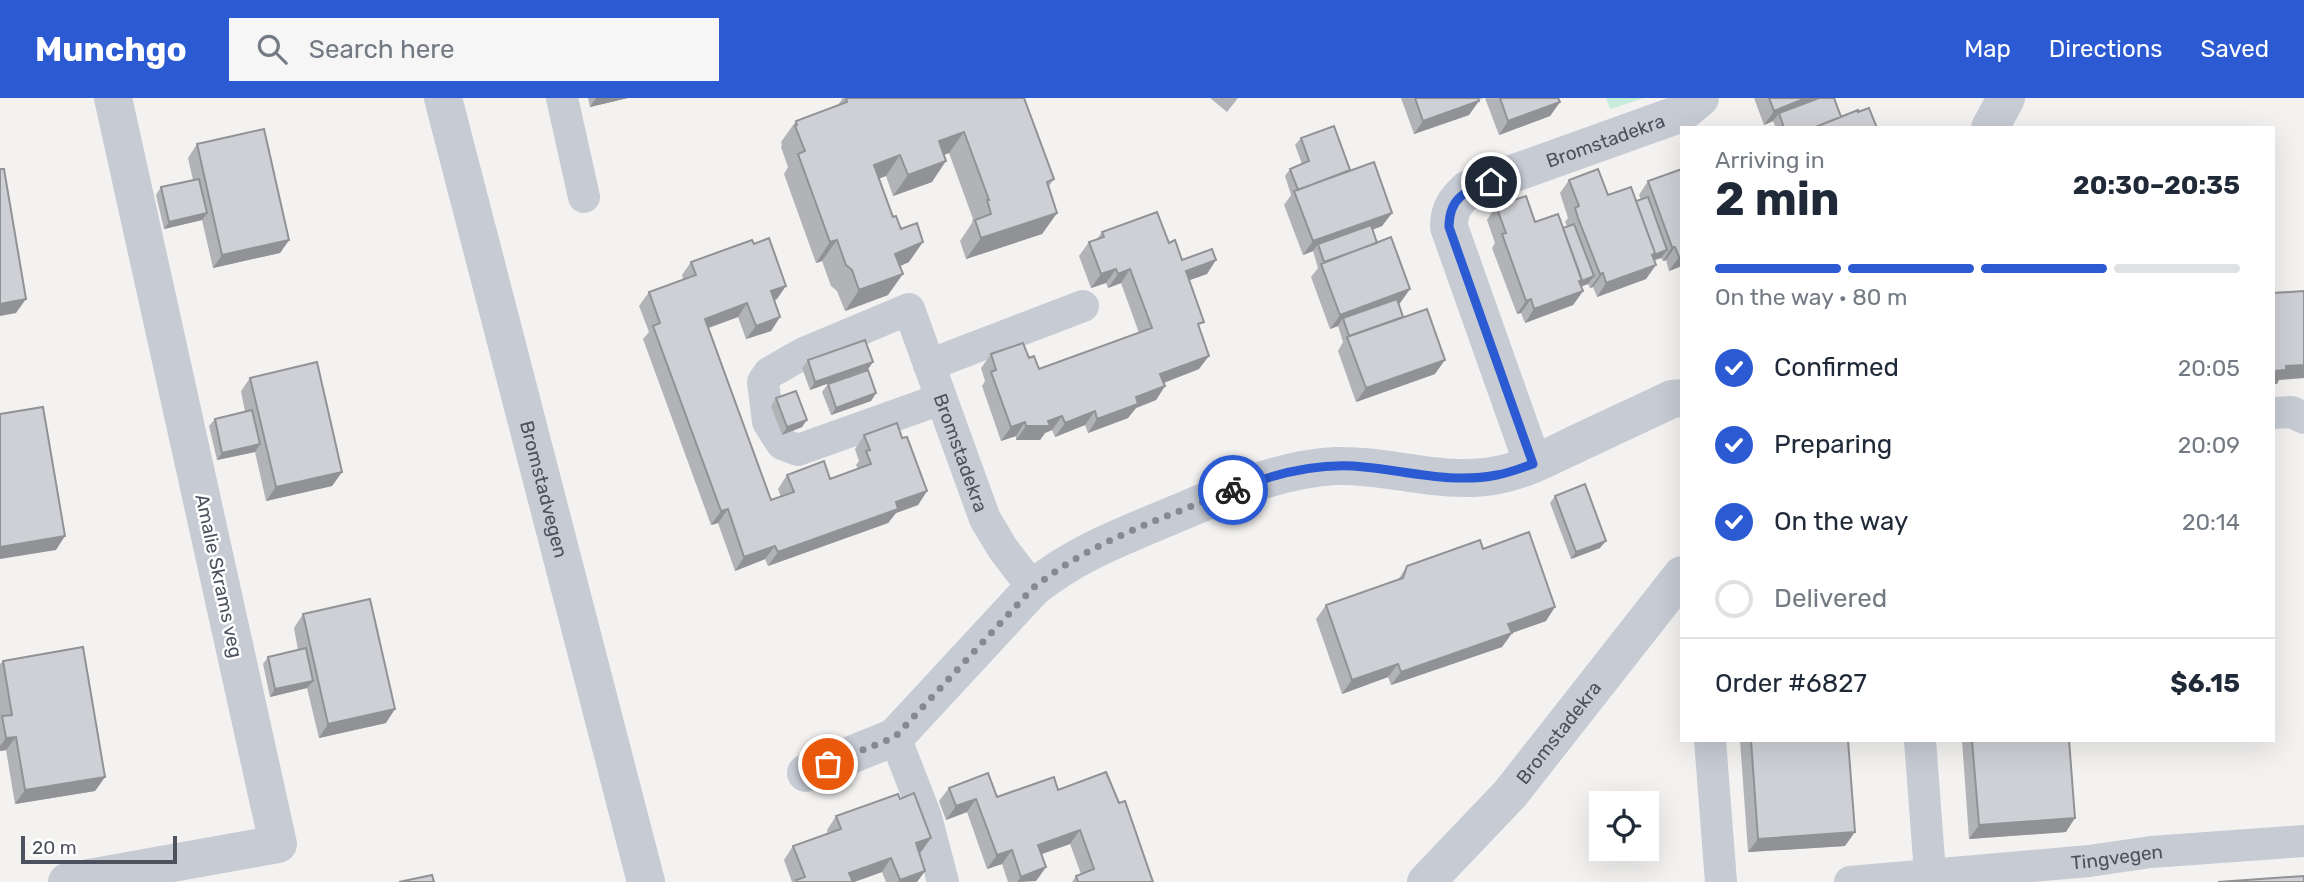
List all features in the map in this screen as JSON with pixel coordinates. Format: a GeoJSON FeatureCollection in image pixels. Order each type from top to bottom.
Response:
{"type":"FeatureCollection","features":[{"type":"Feature","properties":{"kind":"street","name":"Amalie Skrams veg"},"geometry":{"type":"LineString","coordinates":[[67,882],[278,844],[113,98]]}},
{"type":"Feature","properties":{"kind":"street","name":"Bromstadvegen"},"geometry":{"type":"LineString","coordinates":[[443,98],[646,882]]}},
{"type":"Feature","properties":{"kind":"street","name":"Bromstadekra"},"geometry":{"type":"LineString","coordinates":[[1533,464],[1449,227],[1449,214],[1454,202],[1467,190],[1682,113],[1700,98]]}},
{"type":"Feature","properties":{"kind":"street"},"geometry":{"type":"LineString","coordinates":[[1991,126],[2006,98]]}},
{"type":"Feature","properties":{"kind":"street"},"geometry":{"type":"LineString","coordinates":[[806,773],[895,737],[1033,588],[1059,567],[1092,548],[1244,486],[1291,472],[1332,466],[1362,466],[1455,478],[1497,475],[1533,464],[1672,399],[1680,398]]}},
{"type":"Feature","properties":{"kind":"street","name":"Bromstadekra"},"geometry":{"type":"LineString","coordinates":[[1426,882],[1510,794],[1680,578]]}},
{"type":"Feature","properties":{"kind":"lane"},"geometry":{"type":"LineString","coordinates":[[562,98],[584,197]]}},
{"type":"Feature","properties":{"kind":"lane"},"geometry":{"type":"LineString","coordinates":[[929,365],[1083,306]]}},
{"type":"Feature","properties":{"kind":"lane","name":"Bromstadekra"},"geometry":{"type":"LineString","coordinates":[[941,399],[798,450],[782,444],[768,422],[764,382],[769,373],[794,358],[909,309],[985,519],[1003,549],[1033,588]]}},
{"type":"Feature","properties":{"kind":"lane"},"geometry":{"type":"LineString","coordinates":[[2275,413],[2292,412],[2304,418]]}},
{"type":"Feature","properties":{"kind":"lane"},"geometry":{"type":"LineString","coordinates":[[895,737],[926,817],[943,882]]}},
{"type":"Feature","properties":{"kind":"lane"},"geometry":{"type":"LineString","coordinates":[[1710,742],[1721,882]]}},
{"type":"Feature","properties":{"kind":"lane"},"geometry":{"type":"LineString","coordinates":[[1920,742],[1930,873]]}},
{"type":"Feature","properties":{"kind":"lane","name":"Tingvegen"},"geometry":{"type":"LineString","coordinates":[[1850,882],[1930,873],[2090,872],[2151,852],[2304,841]]}},
{"type":"Feature","properties":{"kind":"green space"},"geometry":{"type":"Polygon","coordinates":[[[1606,98],[1644,98],[1610,109],[1606,98]]]}},
{"type":"Feature","properties":{"kind":"building"},"geometry":{"type":"Polygon","coordinates":[[[846,98],[1024,98],[1054,179],[1047,182],[1057,213],[981,238],[975,220],[991,214],[989,200],[964,132],[939,141],[946,161],[908,175],[900,155],[874,165],[893,217],[896,216],[901,229],[917,223],[923,242],[895,254],[903,274],[859,290],[837,240],[830,242],[798,154],[805,151],[795,126],[796,121],[847,102],[846,98]]]}},
{"type":"Feature","properties":{"kind":"building"},"geometry":{"type":"Polygon","coordinates":[[[1415,98],[1478,98],[1479,101],[1423,121],[1415,98]]]}},
{"type":"Feature","properties":{"kind":"building"},"geometry":{"type":"Polygon","coordinates":[[[1500,98],[1558,98],[1560,102],[1508,121],[1500,98]]]}},
{"type":"Feature","properties":{"kind":"building"},"geometry":{"type":"Polygon","coordinates":[[[1769,98],[1806,98],[1774,111],[1769,98]]]}},
{"type":"Feature","properties":{"kind":"building"},"geometry":{"type":"Polygon","coordinates":[[[1819,98],[1834,98],[1841,117],[1818,126],[1783,126],[1779,113],[1819,98]]]}},
{"type":"Feature","properties":{"kind":"building"},"geometry":{"type":"Polygon","coordinates":[[[1869,108],[1876,126],[1818,126],[1858,110],[1869,108]]]}},
{"type":"Feature","properties":{"kind":"building"},"geometry":{"type":"Polygon","coordinates":[[[1334,126],[1350,170],[1298,190],[1290,169],[1309,161],[1301,138],[1334,126]]]}},
{"type":"Feature","properties":{"kind":"building"},"geometry":{"type":"Polygon","coordinates":[[[264,129],[289,240],[222,255],[197,144],[264,129]]]}},
{"type":"Feature","properties":{"kind":"building"},"geometry":{"type":"Polygon","coordinates":[[[1374,162],[1392,213],[1313,241],[1294,191],[1374,162]]]}},
{"type":"Feature","properties":{"kind":"building"},"geometry":{"type":"Polygon","coordinates":[[[0,169],[4,169],[26,299],[0,304],[0,169]]]}},
{"type":"Feature","properties":{"kind":"building"},"geometry":{"type":"Polygon","coordinates":[[[1598,169],[1608,195],[1631,187],[1655,253],[1652,255],[1656,265],[1606,283],[1578,218],[1575,208],[1579,206],[1569,180],[1598,169]]]}},
{"type":"Feature","properties":{"kind":"building"},"geometry":{"type":"Polygon","coordinates":[[[1680,170],[1680,257],[1675,247],[1672,247],[1648,181],[1680,170]]]}},
{"type":"Feature","properties":{"kind":"building"},"geometry":{"type":"Polygon","coordinates":[[[199,179],[207,213],[169,222],[161,187],[199,179]]]}},
{"type":"Feature","properties":{"kind":"building"},"geometry":{"type":"Polygon","coordinates":[[[1526,196],[1535,222],[1558,214],[1582,280],[1579,281],[1583,291],[1534,309],[1531,299],[1526,301],[1502,234],[1506,233],[1496,206],[1526,196]]]}},
{"type":"Feature","properties":{"kind":"building"},"geometry":{"type":"Polygon","coordinates":[[[1648,197],[1667,250],[1654,255],[1636,201],[1648,197]]]}},
{"type":"Feature","properties":{"kind":"building"},"geometry":{"type":"Polygon","coordinates":[[[1157,212],[1169,243],[1175,240],[1182,260],[1212,249],[1216,260],[1186,271],[1204,322],[1198,324],[1209,356],[1160,374],[1165,386],[1136,397],[1138,404],[1097,419],[1095,411],[1065,423],[1062,416],[1048,421],[1050,426],[1026,426],[1025,422],[1011,427],[991,372],[996,370],[991,354],[1023,343],[1029,358],[1034,356],[1039,369],[1152,328],[1130,269],[1118,274],[1116,269],[1101,274],[1089,242],[1104,237],[1102,232],[1157,212]]]}},
{"type":"Feature","properties":{"kind":"building"},"geometry":{"type":"Polygon","coordinates":[[[1574,224],[1594,276],[1582,281],[1563,228],[1574,224]]]}},
{"type":"Feature","properties":{"kind":"building"},"geometry":{"type":"Polygon","coordinates":[[[1371,225],[1377,243],[1324,262],[1318,244],[1371,225]]]}},
{"type":"Feature","properties":{"kind":"building"},"geometry":{"type":"Polygon","coordinates":[[[1391,237],[1410,289],[1340,315],[1321,264],[1391,237]]]}},
{"type":"Feature","properties":{"kind":"building"},"geometry":{"type":"Polygon","coordinates":[[[769,238],[786,286],[771,291],[780,317],[756,326],[747,303],[705,319],[771,500],[794,492],[787,475],[824,461],[830,479],[871,464],[866,451],[870,450],[864,435],[897,423],[902,438],[907,437],[927,491],[896,502],[898,509],[778,552],[775,546],[744,557],[728,509],[721,511],[653,326],[660,323],[649,292],[696,275],[691,262],[752,240],[754,244],[769,238]]]}},
{"type":"Feature","properties":{"kind":"building"},"geometry":{"type":"Polygon","coordinates":[[[2304,291],[2304,365],[2286,366],[2286,370],[2275,371],[2275,293],[2304,291]]]}},
{"type":"Feature","properties":{"kind":"building"},"geometry":{"type":"Polygon","coordinates":[[[1397,299],[1403,317],[1349,336],[1343,318],[1397,299]]]}},
{"type":"Feature","properties":{"kind":"building"},"geometry":{"type":"Polygon","coordinates":[[[1427,309],[1445,360],[1366,388],[1347,337],[1427,309]]]}},
{"type":"Feature","properties":{"kind":"building"},"geometry":{"type":"Polygon","coordinates":[[[865,340],[873,362],[815,382],[808,360],[865,340]]]}},
{"type":"Feature","properties":{"kind":"building"},"geometry":{"type":"Polygon","coordinates":[[[317,362],[342,472],[276,487],[250,378],[317,362]]]}},
{"type":"Feature","properties":{"kind":"building"},"geometry":{"type":"Polygon","coordinates":[[[868,370],[876,393],[836,408],[828,384],[868,370]]]}},
{"type":"Feature","properties":{"kind":"building"},"geometry":{"type":"Polygon","coordinates":[[[796,391],[807,420],[787,427],[776,398],[796,391]]]}},
{"type":"Feature","properties":{"kind":"building"},"geometry":{"type":"Polygon","coordinates":[[[43,407],[65,536],[0,547],[0,414],[43,407]]]}},
{"type":"Feature","properties":{"kind":"building"},"geometry":{"type":"Polygon","coordinates":[[[252,410],[260,444],[222,453],[215,419],[252,410]]]}},
{"type":"Feature","properties":{"kind":"building"},"geometry":{"type":"Polygon","coordinates":[[[1585,484],[1606,541],[1576,552],[1555,496],[1585,484]]]}},
{"type":"Feature","properties":{"kind":"building"},"geometry":{"type":"Polygon","coordinates":[[[1529,532],[1555,607],[1508,624],[1512,633],[1401,672],[1398,664],[1352,680],[1326,605],[1403,578],[1407,566],[1480,540],[1483,549],[1529,532]]]}},
{"type":"Feature","properties":{"kind":"building"},"geometry":{"type":"Polygon","coordinates":[[[370,599],[395,709],[328,724],[303,614],[370,599]]]}},
{"type":"Feature","properties":{"kind":"building"},"geometry":{"type":"Polygon","coordinates":[[[83,647],[105,777],[25,790],[16,737],[6,738],[2,716],[12,715],[3,661],[83,647]]]}},
{"type":"Feature","properties":{"kind":"building"},"geometry":{"type":"Polygon","coordinates":[[[306,648],[313,681],[275,689],[268,657],[306,648]]]}},
{"type":"Feature","properties":{"kind":"building"},"geometry":{"type":"Polygon","coordinates":[[[1751,742],[1848,742],[1855,832],[1758,839],[1751,742]]]}},
{"type":"Feature","properties":{"kind":"building"},"geometry":{"type":"Polygon","coordinates":[[[1972,742],[2069,742],[2075,818],[1979,825],[1972,742]]]}},
{"type":"Feature","properties":{"kind":"building"},"geometry":{"type":"Polygon","coordinates":[[[1106,772],[1119,803],[1125,801],[1153,882],[1078,882],[1076,876],[1094,869],[1080,830],[1038,845],[1046,867],[1021,877],[1012,850],[997,855],[976,799],[956,806],[949,788],[988,773],[997,797],[1054,777],[1058,790],[1106,772]]]}},
{"type":"Feature","properties":{"kind":"building"},"geometry":{"type":"Polygon","coordinates":[[[914,793],[931,838],[916,843],[925,871],[900,880],[891,858],[849,873],[853,882],[797,882],[796,880],[805,877],[793,846],[841,829],[836,816],[898,794],[900,799],[914,793]]]}},
{"type":"Feature","properties":{"kind":"building"},"geometry":{"type":"Polygon","coordinates":[[[432,875],[434,882],[399,882],[432,875]]]}},
{"type":"Feature","properties":{"kind":"building"},"geometry":{"type":"Polygon","coordinates":[[[2304,876],[2304,882],[2218,882],[2304,876]]]}},
{"type":"Feature","properties":{"kind":"way so far"},"geometry":{"type":"LineString","coordinates":[[828,764],[895,737],[1033,588],[1059,567],[1092,548],[1233,490]]}},
{"type":"Feature","properties":{"kind":"route"},"geometry":{"type":"LineString","coordinates":[[1233,490],[1291,472],[1332,466],[1362,466],[1455,478],[1497,475],[1533,464],[1449,227],[1449,214],[1454,202],[1467,190],[1491,182]]}}]}
